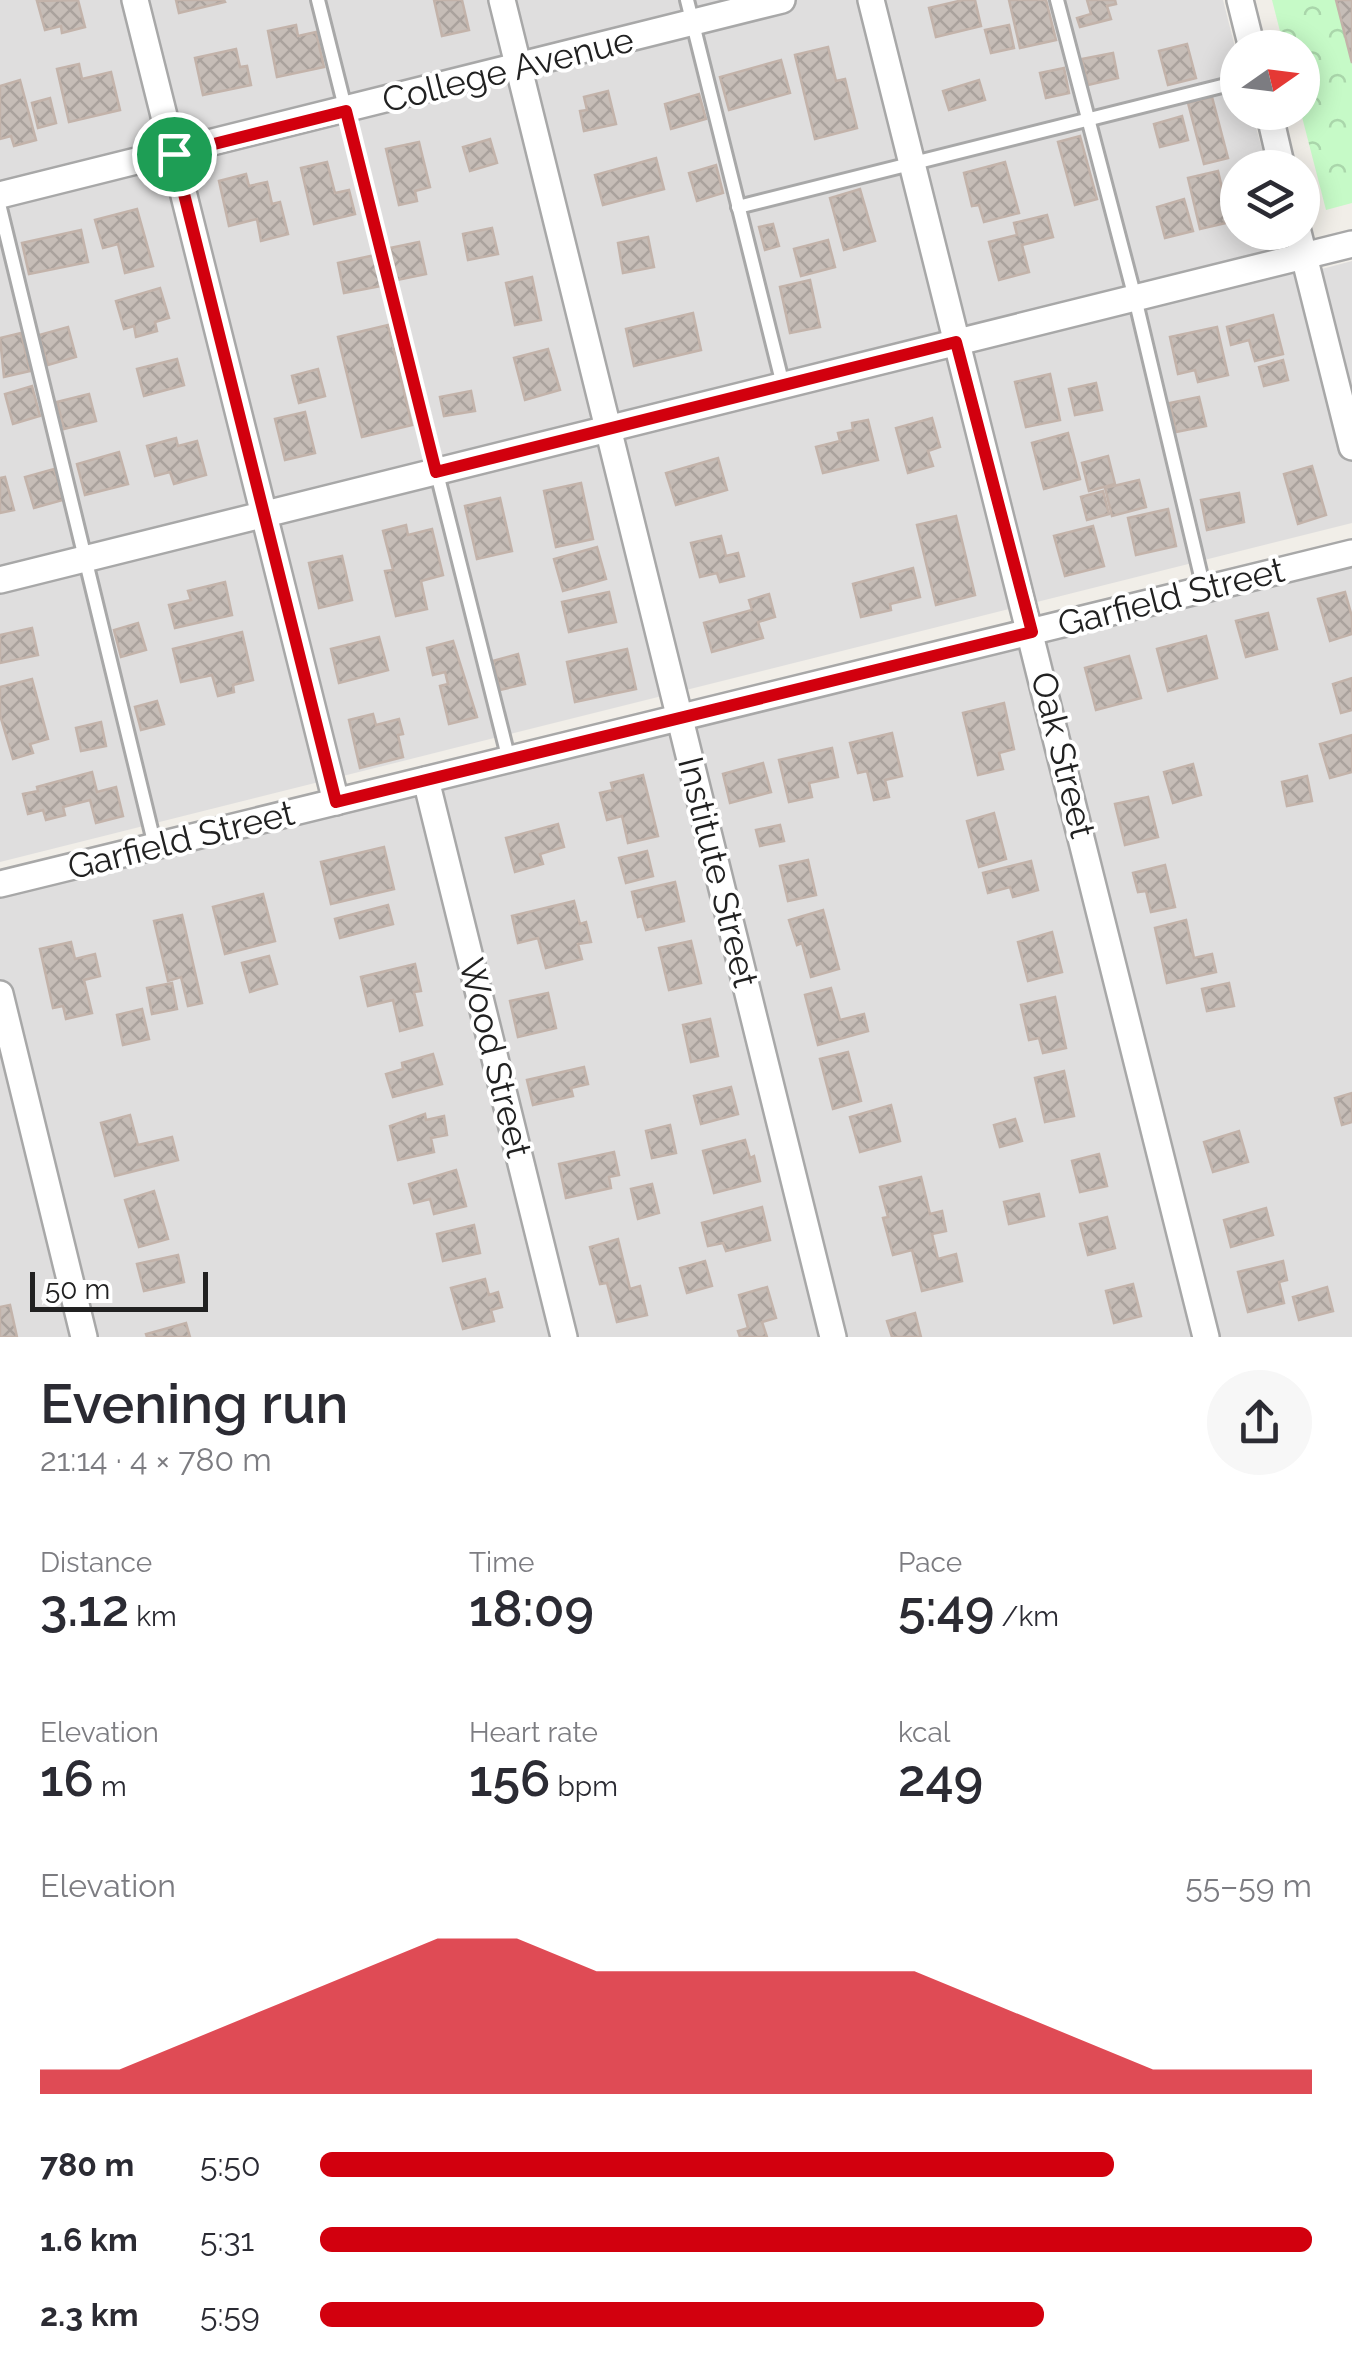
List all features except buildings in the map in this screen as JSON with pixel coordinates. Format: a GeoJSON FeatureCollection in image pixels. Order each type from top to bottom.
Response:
{"type":"FeatureCollection","features":[{"type":"Feature","properties":{"kind":"street"},"geometry":{"type":"LineString","coordinates":[[135,0],[336,802]]}},
{"type":"Feature","properties":{"kind":"street","name":"Institute Street"},"geometry":{"type":"LineString","coordinates":[[502,0],[833,1337]]}},
{"type":"Feature","properties":{"kind":"street","name":"College Avenue"},"geometry":{"type":"LineString","coordinates":[[0,195],[519,68],[690,11],[782,0]]}},
{"type":"Feature","properties":{"kind":"street","name":"Oak Street"},"geometry":{"type":"LineString","coordinates":[[872,0],[1206,1337]]}},
{"type":"Feature","properties":{"kind":"street"},"geometry":{"type":"LineString","coordinates":[[1240,0],[1248,30]]}},
{"type":"Feature","properties":{"kind":"street"},"geometry":{"type":"LineString","coordinates":[[1320,244],[1352,244]]}},
{"type":"Feature","properties":{"kind":"street"},"geometry":{"type":"LineString","coordinates":[[0,580],[1135,298],[1283,250]]}},
{"type":"Feature","properties":{"kind":"street"},"geometry":{"type":"LineString","coordinates":[[1303,250],[1352,446]]}},
{"type":"Feature","properties":{"kind":"street","name":"Garfield Street"},"geometry":{"type":"LineString","coordinates":[[0,884],[1352,553]]}},
{"type":"Feature","properties":{"kind":"street","name":"Wood Street"},"geometry":{"type":"LineString","coordinates":[[426,780],[564,1337]]}},
{"type":"Feature","properties":{"kind":"street"},"geometry":{"type":"LineString","coordinates":[[0,994],[84,1337]]}},
{"type":"Feature","properties":{"kind":"lane"},"geometry":{"type":"LineString","coordinates":[[318,0],[509,760]]}},
{"type":"Feature","properties":{"kind":"lane"},"geometry":{"type":"LineString","coordinates":[[1058,0],[1135,298],[1204,589]]}},
{"type":"Feature","properties":{"kind":"lane"},"geometry":{"type":"LineString","coordinates":[[690,11],[783,385]]}},
{"type":"Feature","properties":{"kind":"lane"},"geometry":{"type":"LineString","coordinates":[[738,207],[1220,87]]}},
{"type":"Feature","properties":{"kind":"lane"},"geometry":{"type":"LineString","coordinates":[[0,208],[155,846]]}},
{"type":"Feature","properties":{"kind":"shaded area"},"geometry":{"type":"Polygon","coordinates":[[[0,0],[1223,0],[1231,30],[1220,30],[1220,130],[1257,130],[1262,150],[1220,150],[1220,250],[1288,250],[1295,276],[1352,261],[1352,523],[0,862],[0,0]]]}},
{"type":"Feature","properties":{"kind":"shaded area"},"geometry":{"type":"Polygon","coordinates":[[[1352,560],[1352,1337],[0,1337],[0,895],[1352,560]]]}},
{"type":"Feature","properties":{"kind":"green space"},"geometry":{"type":"Polygon","coordinates":[[[1272,0],[1352,0],[1352,203],[1326,210],[1320,187],[1320,150],[1311,150],[1305,130],[1320,130],[1320,30],[1280,30],[1272,0]]]}},
{"type":"Feature","properties":{"kind":"route"},"geometry":{"type":"LineString","coordinates":[[346,111],[436,472],[956,342],[1032,632],[336,802],[174,154],[346,111]]}}]}
